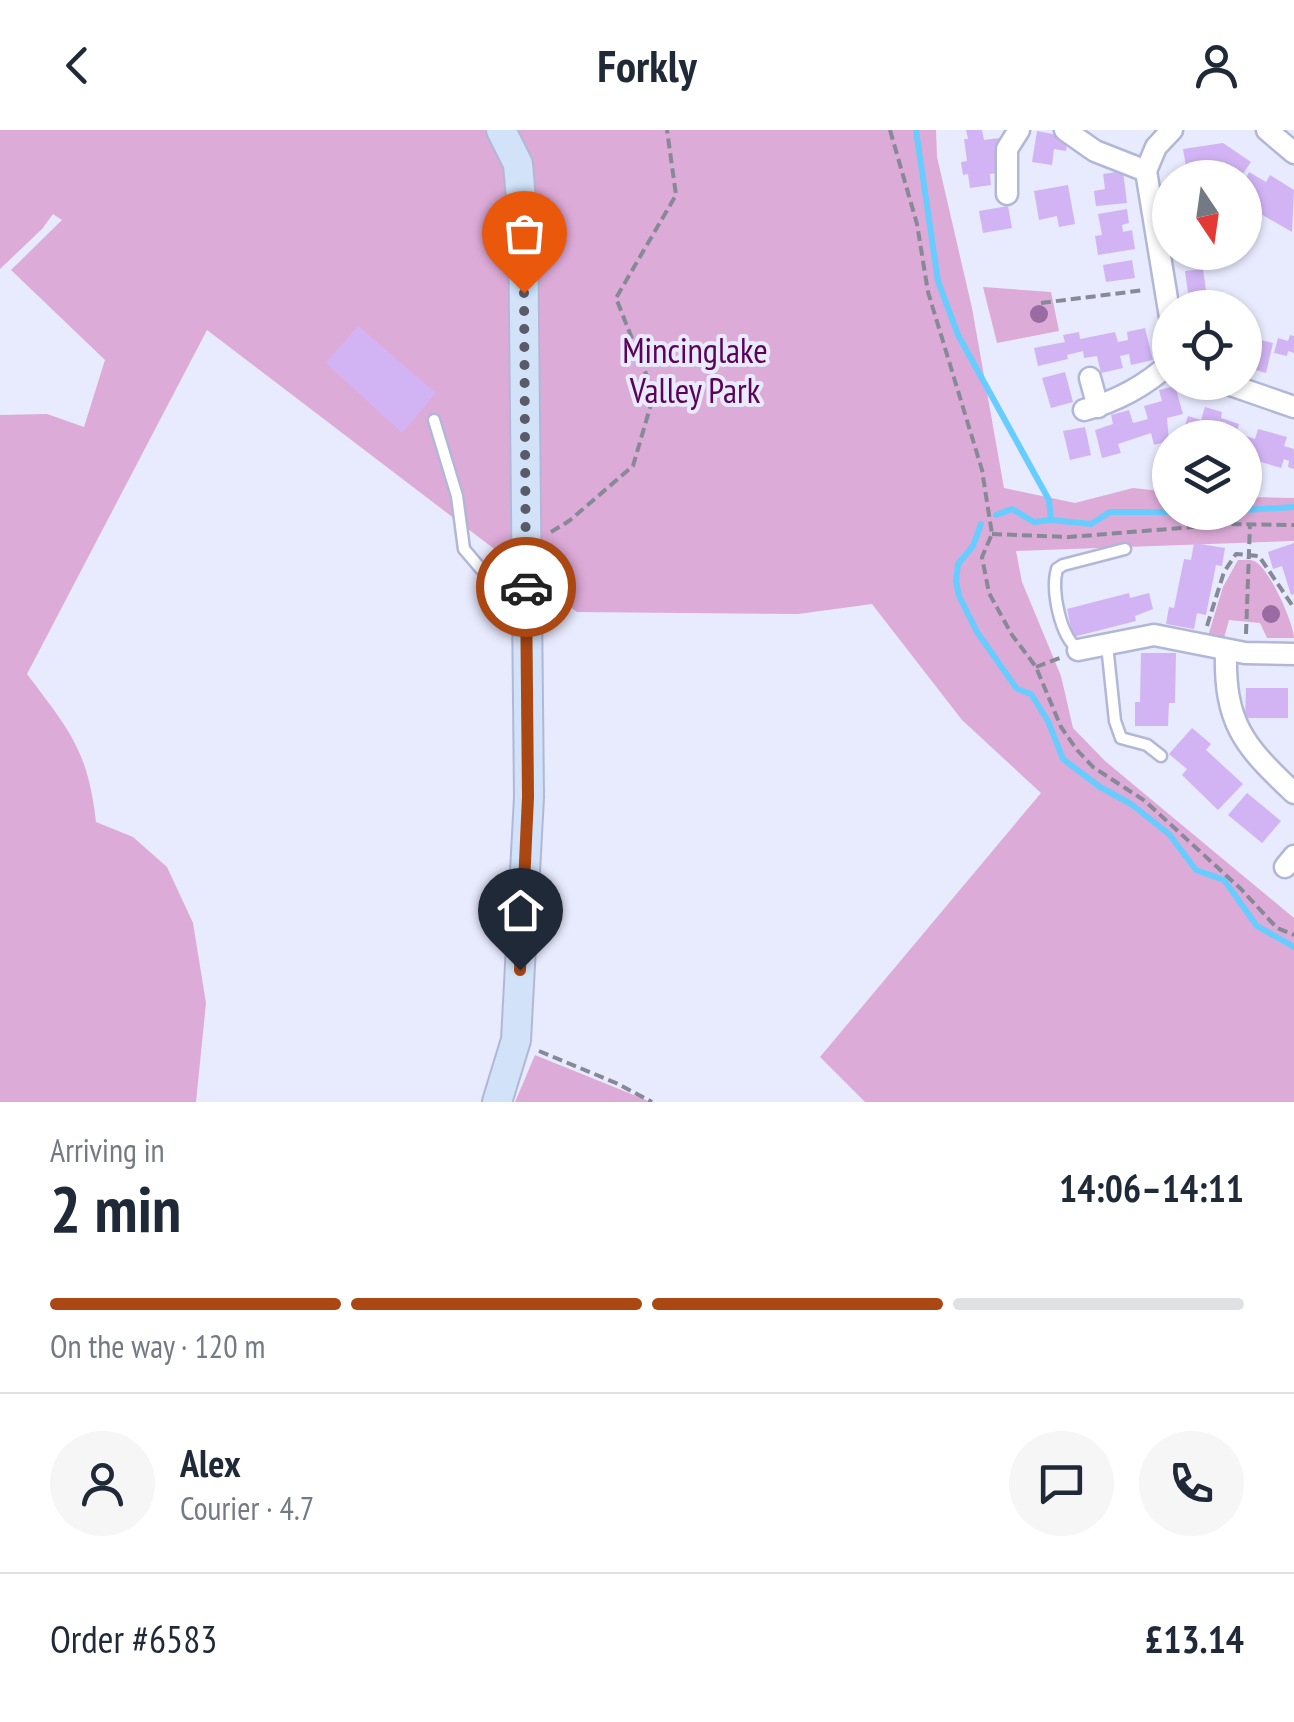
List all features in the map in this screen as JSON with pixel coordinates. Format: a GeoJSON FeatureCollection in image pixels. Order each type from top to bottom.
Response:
{"type":"FeatureCollection","features":[{"type":"Feature","properties":{"kind":"street"},"geometry":{"type":"LineString","coordinates":[[496,1102],[516,1040],[528,797],[524,222],[518,164],[501,130]]}},
{"type":"Feature","properties":{"kind":"street"},"geometry":{"type":"LineString","coordinates":[[1007,194],[1007,149],[1019,130]]}},
{"type":"Feature","properties":{"kind":"street"},"geometry":{"type":"LineString","coordinates":[[1065,130],[1095,151],[1146,171]]}},
{"type":"Feature","properties":{"kind":"street"},"geometry":{"type":"LineString","coordinates":[[1166,290],[1146,171],[1156,147],[1172,130]]}},
{"type":"Feature","properties":{"kind":"street"},"geometry":{"type":"LineString","coordinates":[[1267,130],[1294,153]]}},
{"type":"Feature","properties":{"kind":"street"},"geometry":{"type":"LineString","coordinates":[[1090,378],[1091,408],[1152,378]]}},
{"type":"Feature","properties":{"kind":"street"},"geometry":{"type":"LineString","coordinates":[[1262,396],[1294,407]]}},
{"type":"Feature","properties":{"kind":"street"},"geometry":{"type":"LineString","coordinates":[[1078,650],[1154,635],[1236,652],[1294,654]]}},
{"type":"Feature","properties":{"kind":"street"},"geometry":{"type":"LineString","coordinates":[[1236,652],[1227,696],[1234,720],[1249,748],[1294,793]]}},
{"type":"Feature","properties":{"kind":"lane"},"geometry":{"type":"LineString","coordinates":[[434,420],[457,496],[464,549],[481,568]]}},
{"type":"Feature","properties":{"kind":"lane"},"geometry":{"type":"LineString","coordinates":[[1078,650],[1062,620],[1056,593],[1058,569],[1126,550]]}},
{"type":"Feature","properties":{"kind":"lane"},"geometry":{"type":"LineString","coordinates":[[1106,644],[1115,721],[1121,738],[1147,745],[1160,756]]}},
{"type":"Feature","properties":{"kind":"path"},"geometry":{"type":"LineString","coordinates":[[526,547],[569,521],[633,466],[654,394],[616,298],[676,195],[667,130]]}},
{"type":"Feature","properties":{"kind":"path"},"geometry":{"type":"LineString","coordinates":[[890,130],[917,224],[928,292],[971,424],[992,534],[1069,537],[1152,528]]}},
{"type":"Feature","properties":{"kind":"path"},"geometry":{"type":"LineString","coordinates":[[1041,303],[1166,287]]}},
{"type":"Feature","properties":{"kind":"path"},"geometry":{"type":"LineString","coordinates":[[1262,524],[1294,525]]}},
{"type":"Feature","properties":{"kind":"path"},"geometry":{"type":"LineString","coordinates":[[1236,652],[1249,530]]}},
{"type":"Feature","properties":{"kind":"path"},"geometry":{"type":"LineString","coordinates":[[1200,646],[1224,572],[1236,554],[1259,556],[1294,608]]}},
{"type":"Feature","properties":{"kind":"path"},"geometry":{"type":"LineString","coordinates":[[516,1040],[652,1102]]}},
{"type":"Feature","properties":{"kind":"green space","name":"Mincinglake Valley Park"},"geometry":{"type":"Polygon","coordinates":[[[0,130],[936,130],[937,157],[972,308],[1004,488],[1075,503],[1133,488],[1152,490],[1152,530],[1262,530],[1262,497],[1294,498],[1294,541],[1016,551],[1022,582],[1061,676],[1073,728],[1105,761],[1294,918],[1294,1102],[865,1102],[820,1057],[1041,793],[962,720],[872,604],[798,614],[577,612],[207,330],[27,674],[82,758],[96,822],[133,837],[167,867],[193,923],[206,1003],[196,1102],[0,1102],[0,415],[47,414],[84,427],[105,360],[11,270],[62,220],[53,214],[0,269],[0,130]]]}},
{"type":"Feature","properties":{"kind":"green space"},"geometry":{"type":"Polygon","coordinates":[[[983,287],[1051,292],[1059,331],[997,343],[983,287]]]}},
{"type":"Feature","properties":{"kind":"green space"},"geometry":{"type":"Polygon","coordinates":[[[1238,560],[1254,561],[1267,574],[1294,638],[1267,638],[1260,623],[1229,620],[1224,638],[1208,636],[1223,587],[1238,560]]]}},
{"type":"Feature","properties":{"kind":"green space"},"geometry":{"type":"Polygon","coordinates":[[[535,1055],[651,1102],[515,1102],[535,1055]]]}},
{"type":"Feature","properties":{"kind":"building"},"geometry":{"type":"Polygon","coordinates":[[[966,130],[982,130],[984,140],[999,138],[1002,158],[996,158],[998,173],[990,174],[991,185],[970,188],[968,174],[963,175],[961,162],[967,161],[966,130]]]}},
{"type":"Feature","properties":{"kind":"building"},"geometry":{"type":"Polygon","coordinates":[[[1037,131],[1068,137],[1066,151],[1054,149],[1052,165],[1032,162],[1037,131]]]}},
{"type":"Feature","properties":{"kind":"building"},"geometry":{"type":"Polygon","coordinates":[[[1223,143],[1248,160],[1185,160],[1183,149],[1223,143]]]}},
{"type":"Feature","properties":{"kind":"building"},"geometry":{"type":"Polygon","coordinates":[[[1123,171],[1127,203],[1096,206],[1094,191],[1105,189],[1103,174],[1123,171]]]}},
{"type":"Feature","properties":{"kind":"building"},"geometry":{"type":"Polygon","coordinates":[[[1270,175],[1294,190],[1292,232],[1262,215],[1262,180],[1266,182],[1270,175]]]}},
{"type":"Feature","properties":{"kind":"building"},"geometry":{"type":"Polygon","coordinates":[[[1068,185],[1075,224],[1059,227],[1057,216],[1039,220],[1034,191],[1068,185]]]}},
{"type":"Feature","properties":{"kind":"building"},"geometry":{"type":"Polygon","coordinates":[[[1008,206],[1012,228],[983,233],[979,211],[1008,206]]]}},
{"type":"Feature","properties":{"kind":"building"},"geometry":{"type":"Polygon","coordinates":[[[1127,209],[1129,223],[1122,225],[1123,232],[1132,230],[1135,249],[1098,255],[1095,236],[1102,235],[1098,214],[1127,209]]]}},
{"type":"Feature","properties":{"kind":"building"},"geometry":{"type":"Polygon","coordinates":[[[1132,260],[1135,278],[1106,282],[1103,265],[1132,260]]]}},
{"type":"Feature","properties":{"kind":"building"},"geometry":{"type":"Polygon","coordinates":[[[1203,270],[1206,290],[1188,290],[1185,271],[1203,270]]]}},
{"type":"Feature","properties":{"kind":"building"},"geometry":{"type":"Polygon","coordinates":[[[358,326],[436,393],[402,433],[326,363],[358,326]]]}},
{"type":"Feature","properties":{"kind":"building"},"geometry":{"type":"Polygon","coordinates":[[[1145,328],[1152,360],[1131,365],[1129,354],[1120,356],[1123,368],[1101,373],[1097,356],[1084,358],[1083,351],[1038,366],[1034,348],[1065,342],[1063,335],[1079,332],[1080,339],[1115,332],[1118,342],[1128,340],[1127,332],[1145,328]]]}},
{"type":"Feature","properties":{"kind":"building"},"geometry":{"type":"Polygon","coordinates":[[[1290,335],[1294,336],[1294,353],[1274,353],[1278,338],[1288,341],[1290,335]]]}},
{"type":"Feature","properties":{"kind":"building"},"geometry":{"type":"Polygon","coordinates":[[[1262,340],[1273,343],[1266,373],[1262,372],[1262,340]]]}},
{"type":"Feature","properties":{"kind":"building"},"geometry":{"type":"Polygon","coordinates":[[[1065,372],[1073,402],[1051,408],[1042,378],[1065,372]]]}},
{"type":"Feature","properties":{"kind":"building"},"geometry":{"type":"Polygon","coordinates":[[[1179,400],[1183,414],[1152,420],[1152,437],[1151,433],[1118,444],[1121,453],[1102,458],[1095,430],[1113,424],[1111,415],[1129,410],[1133,423],[1148,419],[1144,406],[1179,400]]]}},
{"type":"Feature","properties":{"kind":"building"},"geometry":{"type":"Polygon","coordinates":[[[1205,407],[1222,412],[1221,418],[1227,420],[1201,420],[1205,407]]]}},
{"type":"Feature","properties":{"kind":"building"},"geometry":{"type":"Polygon","coordinates":[[[1085,427],[1091,455],[1070,460],[1063,431],[1085,427]]]}},
{"type":"Feature","properties":{"kind":"building"},"geometry":{"type":"Polygon","coordinates":[[[1262,430],[1287,437],[1284,446],[1294,449],[1294,469],[1284,459],[1281,468],[1262,462],[1262,430]]]}},
{"type":"Feature","properties":{"kind":"building"},"geometry":{"type":"Polygon","coordinates":[[[1194,543],[1225,548],[1222,566],[1216,565],[1206,615],[1197,613],[1194,629],[1166,624],[1169,607],[1174,608],[1184,559],[1191,560],[1194,543]]]}},
{"type":"Feature","properties":{"kind":"building"},"geometry":{"type":"Polygon","coordinates":[[[1294,543],[1291,595],[1282,566],[1273,569],[1268,552],[1294,543]]]}},
{"type":"Feature","properties":{"kind":"building"},"geometry":{"type":"Polygon","coordinates":[[[1129,593],[1130,598],[1149,593],[1153,609],[1135,616],[1136,621],[1073,637],[1067,609],[1129,593]]]}},
{"type":"Feature","properties":{"kind":"building"},"geometry":{"type":"Polygon","coordinates":[[[1141,653],[1176,653],[1175,703],[1169,703],[1168,726],[1135,726],[1135,702],[1140,702],[1141,653]]]}},
{"type":"Feature","properties":{"kind":"building"},"geometry":{"type":"Polygon","coordinates":[[[1246,688],[1288,688],[1288,718],[1245,718],[1246,688]]]}},
{"type":"Feature","properties":{"kind":"building"},"geometry":{"type":"Polygon","coordinates":[[[1192,728],[1211,744],[1206,750],[1243,784],[1218,810],[1182,775],[1187,769],[1169,754],[1192,728]]]}},
{"type":"Feature","properties":{"kind":"building"},"geometry":{"type":"Polygon","coordinates":[[[1247,793],[1281,821],[1262,843],[1228,815],[1247,793]]]}},
{"type":"Feature","properties":{"kind":"waterway"},"geometry":{"type":"LineString","coordinates":[[916,130],[938,281],[958,335],[1049,500],[1051,520],[1034,522],[1012,509],[996,515]]}},
{"type":"Feature","properties":{"kind":"waterway"},"geometry":{"type":"LineString","coordinates":[[1262,509],[1294,507]]}},
{"type":"Feature","properties":{"kind":"waterway"},"geometry":{"type":"LineString","coordinates":[[1051,520],[1091,524],[1110,512],[1152,512]]}},
{"type":"Feature","properties":{"kind":"waterway"},"geometry":{"type":"LineString","coordinates":[[981,524],[973,546],[958,564],[959,596],[977,632],[1017,689],[1031,694],[1048,721],[1063,759],[1169,834],[1196,870],[1224,880],[1257,926],[1294,947]]}},
{"type":"Feature","properties":{"kind":"way so far"},"geometry":{"type":"LineString","coordinates":[[524,293],[526,587]]}},
{"type":"Feature","properties":{"kind":"route"},"geometry":{"type":"LineString","coordinates":[[520,970],[528,797],[526,587]]}}]}
